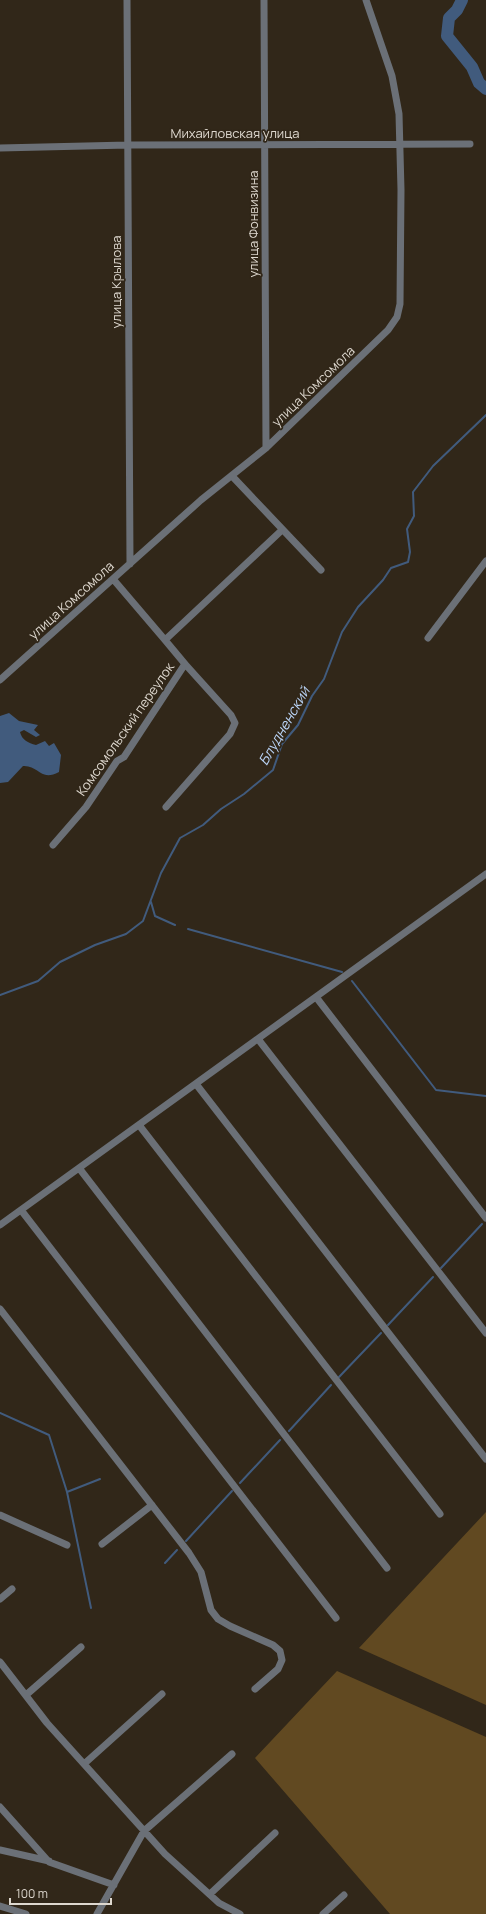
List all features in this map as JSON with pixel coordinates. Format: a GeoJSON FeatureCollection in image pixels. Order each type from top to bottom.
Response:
{"type":"FeatureCollection","features":[{"type":"Feature","properties":{"kind":"street","name":"улица Крылова"},"geometry":{"type":"LineString","coordinates":[[127,0],[130,564]]}},
{"type":"Feature","properties":{"kind":"street","name":"улица Фонвизина"},"geometry":{"type":"LineString","coordinates":[[264,0],[266,448]]}},
{"type":"Feature","properties":{"kind":"street","name":"улица Комсомола"},"geometry":{"type":"LineString","coordinates":[[0,680],[201,500],[266,448],[388,330],[397,317],[400,304],[399,114],[392,76],[366,0]]}},
{"type":"Feature","properties":{"kind":"street","name":"Михайловская улица"},"geometry":{"type":"LineString","coordinates":[[0,148],[128,145],[470,144]]}},
{"type":"Feature","properties":{"kind":"street"},"geometry":{"type":"LineString","coordinates":[[232,476],[321,570]]}},
{"type":"Feature","properties":{"kind":"street"},"geometry":{"type":"LineString","coordinates":[[165,640],[282,530]]}},
{"type":"Feature","properties":{"kind":"street"},"geometry":{"type":"LineString","coordinates":[[428,638],[486,561]]}},
{"type":"Feature","properties":{"kind":"street","name":"Комсомольский переулок"},"geometry":{"type":"LineString","coordinates":[[113,579],[231,716],[235,723],[230,734],[166,807]]}},
{"type":"Feature","properties":{"kind":"street","name":"Комсомольский переулок"},"geometry":{"type":"LineString","coordinates":[[53,845],[86,807],[117,761],[124,757],[185,664]]}},
{"type":"Feature","properties":{"kind":"street"},"geometry":{"type":"LineString","coordinates":[[0,1225],[486,874]]}},
{"type":"Feature","properties":{"kind":"street"},"geometry":{"type":"LineString","coordinates":[[316,997],[486,1218]]}},
{"type":"Feature","properties":{"kind":"street"},"geometry":{"type":"LineString","coordinates":[[258,1039],[486,1333]]}},
{"type":"Feature","properties":{"kind":"street"},"geometry":{"type":"LineString","coordinates":[[196,1084],[486,1459]]}},
{"type":"Feature","properties":{"kind":"street"},"geometry":{"type":"LineString","coordinates":[[139,1125],[440,1514]]}},
{"type":"Feature","properties":{"kind":"street"},"geometry":{"type":"LineString","coordinates":[[79,1168],[387,1568]]}},
{"type":"Feature","properties":{"kind":"street"},"geometry":{"type":"LineString","coordinates":[[21,1210],[336,1618]]}},
{"type":"Feature","properties":{"kind":"street"},"geometry":{"type":"LineString","coordinates":[[0,1309],[189,1553],[200,1572],[211,1610],[218,1619],[273,1645],[280,1651],[282,1660],[278,1669],[255,1689]]}},
{"type":"Feature","properties":{"kind":"street"},"geometry":{"type":"LineString","coordinates":[[102,1544],[152,1505]]}},
{"type":"Feature","properties":{"kind":"street"},"geometry":{"type":"LineString","coordinates":[[0,1515],[67,1545]]}},
{"type":"Feature","properties":{"kind":"street"},"geometry":{"type":"LineString","coordinates":[[0,1599],[12,1589]]}},
{"type":"Feature","properties":{"kind":"street"},"geometry":{"type":"LineString","coordinates":[[26,1696],[81,1647]]}},
{"type":"Feature","properties":{"kind":"street"},"geometry":{"type":"LineString","coordinates":[[0,1662],[47,1723],[165,1854],[220,1903],[240,1914]]}},
{"type":"Feature","properties":{"kind":"street"},"geometry":{"type":"LineString","coordinates":[[84,1764],[162,1694]]}},
{"type":"Feature","properties":{"kind":"street"},"geometry":{"type":"LineString","coordinates":[[97,1914],[144,1831],[232,1754]]}},
{"type":"Feature","properties":{"kind":"street"},"geometry":{"type":"LineString","coordinates":[[0,1807],[50,1862]]}},
{"type":"Feature","properties":{"kind":"street"},"geometry":{"type":"LineString","coordinates":[[210,1894],[275,1833]]}},
{"type":"Feature","properties":{"kind":"street"},"geometry":{"type":"LineString","coordinates":[[0,1850],[50,1862],[114,1885]]}},
{"type":"Feature","properties":{"kind":"street"},"geometry":{"type":"LineString","coordinates":[[323,1914],[344,1895]]}},
{"type":"Feature","properties":{"kind":"street"},"geometry":{"type":"LineString","coordinates":[[0,1906],[26,1914]]}},
{"type":"Feature","properties":{"kind":"shaded area"},"geometry":{"type":"Polygon","coordinates":[[[486,1512],[486,1705],[359,1648],[486,1512]]]}},
{"type":"Feature","properties":{"kind":"shaded area"},"geometry":{"type":"Polygon","coordinates":[[[337,1671],[486,1737],[486,1914],[390,1914],[255,1758],[337,1671]]]}},
{"type":"Feature","properties":{"kind":"water"},"geometry":{"type":"Polygon","coordinates":[[[9,713],[19,721],[38,725],[34,730],[40,735],[36,737],[24,730],[20,732],[26,741],[36,745],[45,741],[49,746],[54,743],[61,755],[59,772],[53,775],[48,775],[28,766],[23,766],[8,782],[0,783],[0,716],[9,713]]]}},
{"type":"Feature","properties":{"kind":"waterway"},"geometry":{"type":"LineString","coordinates":[[462,0],[457,10],[449,18],[447,36],[472,67],[479,83],[486,89]]}},
{"type":"Feature","properties":{"kind":"waterway","name":"Блудненский"},"geometry":{"type":"LineString","coordinates":[[0,995],[38,981],[60,962],[95,945],[126,934],[143,921],[161,873],[180,838],[203,825],[221,809],[244,794],[273,770],[282,744],[298,725],[312,696],[324,679],[342,632],[358,607],[383,580],[391,568],[408,562],[410,552],[407,529],[414,516],[413,492],[433,466],[486,415]]}},
{"type":"Feature","properties":{"kind":"waterway"},"geometry":{"type":"LineString","coordinates":[[151,902],[155,916],[175,925]]}},
{"type":"Feature","properties":{"kind":"waterway"},"geometry":{"type":"LineString","coordinates":[[188,929],[342,972]]}},
{"type":"Feature","properties":{"kind":"waterway"},"geometry":{"type":"LineString","coordinates":[[352,981],[436,1090],[486,1096]]}},
{"type":"Feature","properties":{"kind":"waterway"},"geometry":{"type":"LineString","coordinates":[[441,1268],[482,1224]]}},
{"type":"Feature","properties":{"kind":"waterway"},"geometry":{"type":"LineString","coordinates":[[388,1325],[433,1277]]}},
{"type":"Feature","properties":{"kind":"waterway"},"geometry":{"type":"LineString","coordinates":[[339,1377],[381,1333]]}},
{"type":"Feature","properties":{"kind":"waterway"},"geometry":{"type":"LineString","coordinates":[[289,1431],[331,1385]]}},
{"type":"Feature","properties":{"kind":"waterway"},"geometry":{"type":"LineString","coordinates":[[0,1413],[49,1435],[67,1492],[100,1479]]}},
{"type":"Feature","properties":{"kind":"waterway"},"geometry":{"type":"LineString","coordinates":[[240,1483],[280,1440]]}},
{"type":"Feature","properties":{"kind":"waterway"},"geometry":{"type":"LineString","coordinates":[[186,1541],[232,1491]]}},
{"type":"Feature","properties":{"kind":"waterway"},"geometry":{"type":"LineString","coordinates":[[67,1492],[91,1608]]}},
{"type":"Feature","properties":{"kind":"waterway"},"geometry":{"type":"LineString","coordinates":[[165,1563],[177,1550]]}}]}
